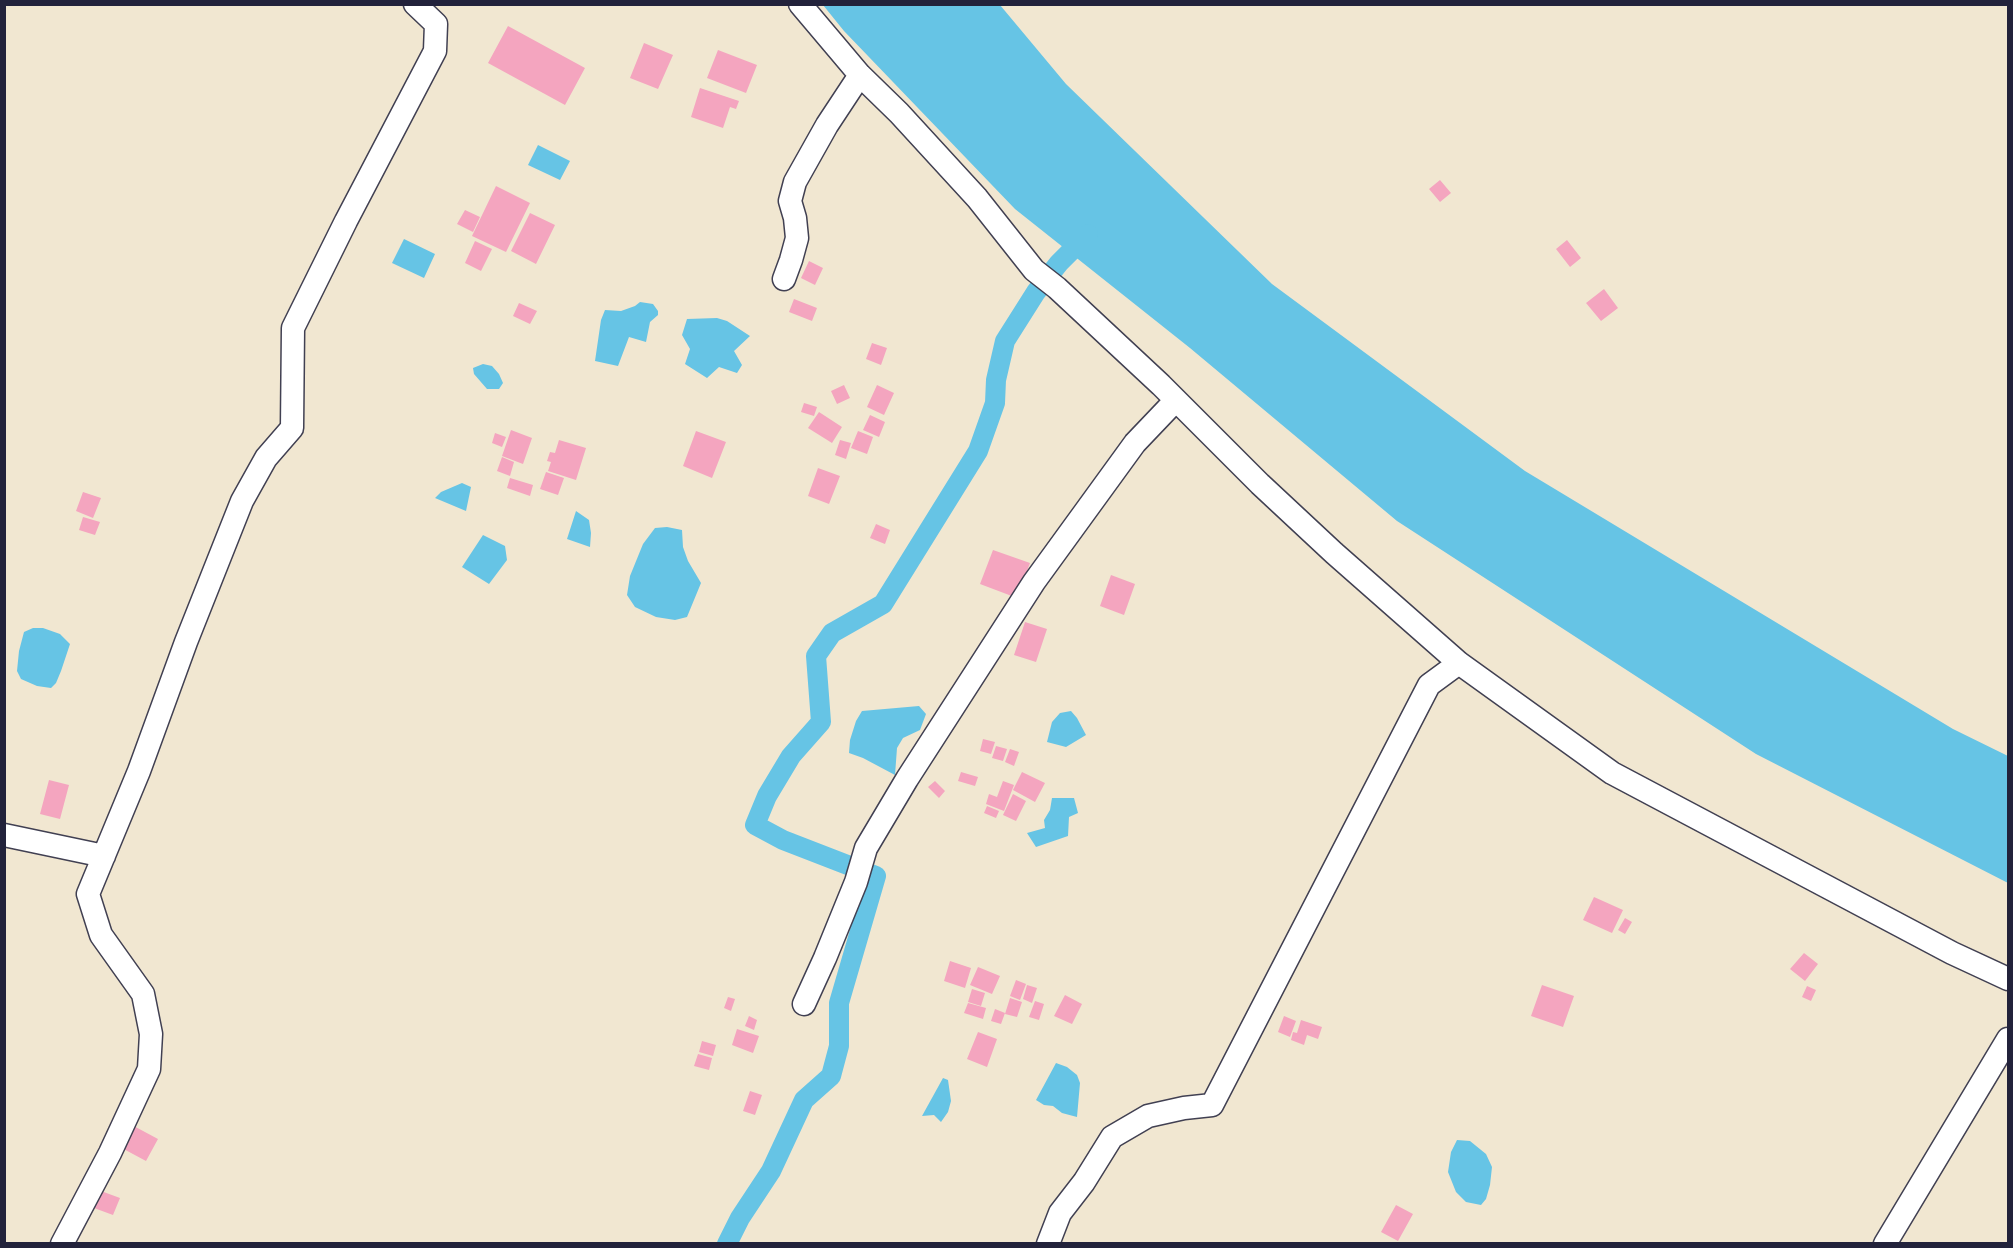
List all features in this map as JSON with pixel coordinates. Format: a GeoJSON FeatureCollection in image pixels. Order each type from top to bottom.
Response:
{"type":"FeatureCollection","features":[{"type":"Feature","properties":{"kind":"street"},"geometry":{"type":"LineString","coordinates":[[62,1244],[110,1153],[149,1069],[151,1034],[143,994],[100,935],[88,894],[242,501],[266,458],[292,428],[293,328],[435,51],[436,24],[415,4]]}},
{"type":"Feature","properties":{"kind":"street"},"geometry":{"type":"LineString","coordinates":[[800,4],[860,75],[899,113],[977,198],[1034,270],[1057,288],[1176,400],[1293,515],[1459,663],[1612,773],[1952,953],[2008,979]]}},
{"type":"Feature","properties":{"kind":"street"},"geometry":{"type":"LineString","coordinates":[[784,279],[796,238],[795,218],[790,201],[795,182],[827,125],[860,75]]}},
{"type":"Feature","properties":{"kind":"street"},"geometry":{"type":"LineString","coordinates":[[804,1004],[856,882],[866,848],[907,779],[1034,582],[1136,444],[1176,400]]}},
{"type":"Feature","properties":{"kind":"street"},"geometry":{"type":"LineString","coordinates":[[1048,1244],[1060,1213],[1084,1182],[1112,1137],[1148,1116],[1212,1105],[1429,685],[1459,663]]}},
{"type":"Feature","properties":{"kind":"street"},"geometry":{"type":"LineString","coordinates":[[4,835],[104,856]]}},
{"type":"Feature","properties":{"kind":"street"},"geometry":{"type":"LineString","coordinates":[[1885,1244],[2008,1039]]}},
{"type":"Feature","properties":{"kind":"water"},"geometry":{"type":"Polygon","coordinates":[[[823,5],[1000,5],[1066,84],[1272,284],[1525,471],[1953,729],[2008,756],[2008,883],[1756,754],[1397,521],[1190,348],[1015,209],[844,31],[823,5]]]}},
{"type":"Feature","properties":{"kind":"water"},"geometry":{"type":"Polygon","coordinates":[[[538,145],[570,161],[560,180],[528,165],[538,145]]]}},
{"type":"Feature","properties":{"kind":"water"},"geometry":{"type":"Polygon","coordinates":[[[404,239],[435,254],[424,278],[392,263],[404,239]]]}},
{"type":"Feature","properties":{"kind":"water"},"geometry":{"type":"Polygon","coordinates":[[[640,302],[653,304],[658,311],[658,315],[650,322],[646,342],[629,337],[618,366],[595,361],[601,320],[605,310],[621,311],[640,302]]]}},
{"type":"Feature","properties":{"kind":"water"},"geometry":{"type":"Polygon","coordinates":[[[717,318],[727,321],[750,336],[734,351],[742,365],[737,373],[719,367],[707,378],[685,364],[690,349],[682,335],[687,319],[717,318]]]}},
{"type":"Feature","properties":{"kind":"water"},"geometry":{"type":"Polygon","coordinates":[[[483,364],[492,366],[499,374],[503,383],[499,389],[487,389],[474,374],[473,368],[483,364]]]}},
{"type":"Feature","properties":{"kind":"water"},"geometry":{"type":"Polygon","coordinates":[[[462,483],[471,487],[466,511],[435,498],[441,492],[462,483]]]}},
{"type":"Feature","properties":{"kind":"water"},"geometry":{"type":"Polygon","coordinates":[[[576,511],[589,520],[590,547],[567,539],[576,511]]]}},
{"type":"Feature","properties":{"kind":"water"},"geometry":{"type":"Polygon","coordinates":[[[667,527],[682,530],[683,547],[688,561],[701,583],[687,617],[675,620],[656,617],[635,607],[627,595],[630,576],[643,544],[655,528],[667,527]]]}},
{"type":"Feature","properties":{"kind":"water"},"geometry":{"type":"Polygon","coordinates":[[[483,535],[505,546],[507,560],[489,584],[462,567],[483,535]]]}},
{"type":"Feature","properties":{"kind":"water"},"geometry":{"type":"Polygon","coordinates":[[[33,628],[43,628],[60,634],[70,644],[56,683],[51,688],[37,686],[21,679],[17,671],[24,632],[33,628]]]}},
{"type":"Feature","properties":{"kind":"water"},"geometry":{"type":"Polygon","coordinates":[[[919,706],[926,714],[920,730],[903,738],[897,748],[895,775],[849,753],[850,740],[862,711],[919,706]]]}},
{"type":"Feature","properties":{"kind":"water"},"geometry":{"type":"Polygon","coordinates":[[[1071,711],[1086,735],[1066,747],[1047,742],[1052,722],[1060,713],[1071,711]]]}},
{"type":"Feature","properties":{"kind":"water"},"geometry":{"type":"Polygon","coordinates":[[[1052,798],[1074,798],[1078,813],[1069,817],[1068,836],[1036,847],[1027,833],[1045,828],[1044,820],[1050,810],[1052,798]]]}},
{"type":"Feature","properties":{"kind":"water"},"geometry":{"type":"Polygon","coordinates":[[[1056,1063],[1067,1067],[1077,1075],[1080,1083],[1077,1117],[1062,1113],[1053,1106],[1044,1105],[1036,1100],[1056,1063]]]}},
{"type":"Feature","properties":{"kind":"water"},"geometry":{"type":"Polygon","coordinates":[[[943,1078],[948,1080],[951,1101],[948,1112],[941,1122],[934,1115],[922,1116],[943,1078]]]}},
{"type":"Feature","properties":{"kind":"water"},"geometry":{"type":"Polygon","coordinates":[[[1457,1140],[1470,1141],[1486,1154],[1492,1167],[1486,1199],[1481,1205],[1466,1202],[1456,1192],[1448,1172],[1451,1152],[1457,1140]]]}},
{"type":"Feature","properties":{"kind":"building"},"geometry":{"type":"Polygon","coordinates":[[[508,26],[585,68],[565,105],[488,63],[508,26]]]}},
{"type":"Feature","properties":{"kind":"building"},"geometry":{"type":"Polygon","coordinates":[[[644,43],[673,55],[658,89],[630,78],[644,43]]]}},
{"type":"Feature","properties":{"kind":"building"},"geometry":{"type":"Polygon","coordinates":[[[718,50],[757,65],[746,93],[707,78],[718,50]]]}},
{"type":"Feature","properties":{"kind":"building"},"geometry":{"type":"Polygon","coordinates":[[[700,88],[739,101],[736,109],[730,107],[723,128],[691,117],[700,88]]]}},
{"type":"Feature","properties":{"kind":"building"},"geometry":{"type":"Polygon","coordinates":[[[1440,180],[1451,193],[1440,202],[1429,189],[1440,180]]]}},
{"type":"Feature","properties":{"kind":"building"},"geometry":{"type":"Polygon","coordinates":[[[496,186],[530,203],[506,252],[472,236],[496,186]]]}},
{"type":"Feature","properties":{"kind":"building"},"geometry":{"type":"Polygon","coordinates":[[[465,210],[480,217],[473,232],[457,224],[465,210]]]}},
{"type":"Feature","properties":{"kind":"building"},"geometry":{"type":"Polygon","coordinates":[[[530,213],[555,225],[536,264],[511,251],[530,213]]]}},
{"type":"Feature","properties":{"kind":"building"},"geometry":{"type":"Polygon","coordinates":[[[1567,240],[1581,258],[1570,267],[1556,249],[1567,240]]]}},
{"type":"Feature","properties":{"kind":"building"},"geometry":{"type":"Polygon","coordinates":[[[475,241],[492,249],[481,271],[465,263],[475,241]]]}},
{"type":"Feature","properties":{"kind":"building"},"geometry":{"type":"Polygon","coordinates":[[[809,261],[823,268],[815,285],[801,278],[809,261]]]}},
{"type":"Feature","properties":{"kind":"building"},"geometry":{"type":"Polygon","coordinates":[[[1604,289],[1618,308],[1601,321],[1586,303],[1604,289]]]}},
{"type":"Feature","properties":{"kind":"building"},"geometry":{"type":"Polygon","coordinates":[[[794,299],[817,308],[812,321],[789,312],[794,299]]]}},
{"type":"Feature","properties":{"kind":"building"},"geometry":{"type":"Polygon","coordinates":[[[519,303],[537,311],[530,324],[513,316],[519,303]]]}},
{"type":"Feature","properties":{"kind":"building"},"geometry":{"type":"Polygon","coordinates":[[[872,343],[887,348],[881,365],[866,359],[872,343]]]}},
{"type":"Feature","properties":{"kind":"building"},"geometry":{"type":"Polygon","coordinates":[[[844,385],[850,398],[837,404],[831,391],[844,385]]]}},
{"type":"Feature","properties":{"kind":"building"},"geometry":{"type":"Polygon","coordinates":[[[877,385],[894,393],[884,415],[867,407],[877,385]]]}},
{"type":"Feature","properties":{"kind":"building"},"geometry":{"type":"Polygon","coordinates":[[[804,403],[817,407],[814,416],[801,412],[804,403]]]}},
{"type":"Feature","properties":{"kind":"building"},"geometry":{"type":"Polygon","coordinates":[[[819,412],[842,427],[832,443],[808,428],[819,412]]]}},
{"type":"Feature","properties":{"kind":"building"},"geometry":{"type":"Polygon","coordinates":[[[870,415],[885,422],[879,437],[863,430],[870,415]]]}},
{"type":"Feature","properties":{"kind":"building"},"geometry":{"type":"Polygon","coordinates":[[[511,430],[532,438],[523,464],[502,456],[511,430]]]}},
{"type":"Feature","properties":{"kind":"building"},"geometry":{"type":"Polygon","coordinates":[[[696,431],[726,442],[712,478],[683,466],[696,431]]]}},
{"type":"Feature","properties":{"kind":"building"},"geometry":{"type":"Polygon","coordinates":[[[858,431],[873,437],[867,454],[851,448],[858,431]]]}},
{"type":"Feature","properties":{"kind":"building"},"geometry":{"type":"Polygon","coordinates":[[[495,433],[506,437],[502,447],[492,443],[495,433]]]}},
{"type":"Feature","properties":{"kind":"building"},"geometry":{"type":"Polygon","coordinates":[[[559,440],[586,448],[576,480],[548,471],[551,462],[547,461],[550,452],[555,453],[559,440]]]}},
{"type":"Feature","properties":{"kind":"building"},"geometry":{"type":"Polygon","coordinates":[[[840,440],[851,443],[846,459],[835,455],[840,440]]]}},
{"type":"Feature","properties":{"kind":"building"},"geometry":{"type":"Polygon","coordinates":[[[502,457],[514,462],[510,476],[497,471],[502,457]]]}},
{"type":"Feature","properties":{"kind":"building"},"geometry":{"type":"Polygon","coordinates":[[[818,468],[840,476],[829,504],[808,496],[818,468]]]}},
{"type":"Feature","properties":{"kind":"building"},"geometry":{"type":"Polygon","coordinates":[[[546,472],[564,478],[558,495],[540,489],[546,472]]]}},
{"type":"Feature","properties":{"kind":"building"},"geometry":{"type":"Polygon","coordinates":[[[510,478],[533,485],[530,496],[507,488],[510,478]]]}},
{"type":"Feature","properties":{"kind":"building"},"geometry":{"type":"Polygon","coordinates":[[[83,492],[101,498],[93,518],[76,511],[83,492]]]}},
{"type":"Feature","properties":{"kind":"building"},"geometry":{"type":"Polygon","coordinates":[[[83,517],[100,522],[95,535],[79,530],[83,517]]]}},
{"type":"Feature","properties":{"kind":"building"},"geometry":{"type":"Polygon","coordinates":[[[876,524],[890,530],[885,544],[870,538],[876,524]]]}},
{"type":"Feature","properties":{"kind":"building"},"geometry":{"type":"Polygon","coordinates":[[[993,550],[1030,563],[1017,598],[980,584],[993,550]]]}},
{"type":"Feature","properties":{"kind":"building"},"geometry":{"type":"Polygon","coordinates":[[[1111,575],[1135,584],[1124,615],[1100,606],[1111,575]]]}},
{"type":"Feature","properties":{"kind":"building"},"geometry":{"type":"Polygon","coordinates":[[[1025,622],[1047,629],[1036,662],[1014,655],[1025,622]]]}},
{"type":"Feature","properties":{"kind":"building"},"geometry":{"type":"Polygon","coordinates":[[[983,739],[995,742],[991,754],[980,751],[983,739]]]}},
{"type":"Feature","properties":{"kind":"building"},"geometry":{"type":"Polygon","coordinates":[[[996,746],[1007,749],[1003,761],[992,758],[996,746]]]}},
{"type":"Feature","properties":{"kind":"building"},"geometry":{"type":"Polygon","coordinates":[[[1010,749],[1019,752],[1014,766],[1005,762],[1010,749]]]}},
{"type":"Feature","properties":{"kind":"building"},"geometry":{"type":"Polygon","coordinates":[[[961,772],[978,777],[975,786],[958,781],[961,772]]]}},
{"type":"Feature","properties":{"kind":"building"},"geometry":{"type":"Polygon","coordinates":[[[1022,772],[1045,783],[1035,802],[1013,790],[1022,772]]]}},
{"type":"Feature","properties":{"kind":"building"},"geometry":{"type":"Polygon","coordinates":[[[49,780],[69,785],[60,819],[40,814],[49,780]]]}},
{"type":"Feature","properties":{"kind":"building"},"geometry":{"type":"Polygon","coordinates":[[[935,781],[945,791],[939,798],[928,787],[935,781]]]}},
{"type":"Feature","properties":{"kind":"building"},"geometry":{"type":"Polygon","coordinates":[[[1003,781],[1014,785],[1004,811],[986,804],[989,794],[997,797],[1003,781]]]}},
{"type":"Feature","properties":{"kind":"building"},"geometry":{"type":"Polygon","coordinates":[[[1013,794],[1026,801],[1016,821],[1003,815],[1013,794]]]}},
{"type":"Feature","properties":{"kind":"building"},"geometry":{"type":"Polygon","coordinates":[[[987,806],[999,811],[996,818],[984,813],[987,806]]]}},
{"type":"Feature","properties":{"kind":"building"},"geometry":{"type":"Polygon","coordinates":[[[1594,897],[1623,910],[1612,933],[1583,920],[1594,897]]]}},
{"type":"Feature","properties":{"kind":"building"},"geometry":{"type":"Polygon","coordinates":[[[1625,918],[1632,922],[1625,934],[1618,930],[1625,918]]]}},
{"type":"Feature","properties":{"kind":"building"},"geometry":{"type":"Polygon","coordinates":[[[1804,953],[1818,964],[1805,981],[1790,969],[1804,953]]]}},
{"type":"Feature","properties":{"kind":"building"},"geometry":{"type":"Polygon","coordinates":[[[950,961],[971,968],[965,988],[944,981],[950,961]]]}},
{"type":"Feature","properties":{"kind":"building"},"geometry":{"type":"Polygon","coordinates":[[[978,967],[1000,976],[992,994],[970,985],[978,967]]]}},
{"type":"Feature","properties":{"kind":"building"},"geometry":{"type":"Polygon","coordinates":[[[1016,980],[1026,984],[1020,1000],[1010,996],[1016,980]]]}},
{"type":"Feature","properties":{"kind":"building"},"geometry":{"type":"Polygon","coordinates":[[[1027,985],[1037,988],[1032,1003],[1023,999],[1027,985]]]}},
{"type":"Feature","properties":{"kind":"building"},"geometry":{"type":"Polygon","coordinates":[[[1542,985],[1574,996],[1563,1027],[1531,1016],[1542,985]]]}},
{"type":"Feature","properties":{"kind":"building"},"geometry":{"type":"Polygon","coordinates":[[[1807,986],[1816,990],[1811,1001],[1802,997],[1807,986]]]}},
{"type":"Feature","properties":{"kind":"building"},"geometry":{"type":"Polygon","coordinates":[[[972,989],[985,993],[981,1006],[968,1002],[972,989]]]}},
{"type":"Feature","properties":{"kind":"building"},"geometry":{"type":"Polygon","coordinates":[[[1065,995],[1082,1004],[1072,1024],[1054,1016],[1065,995]]]}},
{"type":"Feature","properties":{"kind":"building"},"geometry":{"type":"Polygon","coordinates":[[[728,997],[735,999],[731,1011],[724,1008],[728,997]]]}},
{"type":"Feature","properties":{"kind":"building"},"geometry":{"type":"Polygon","coordinates":[[[1010,998],[1022,1002],[1017,1017],[1005,1014],[1010,998]]]}},
{"type":"Feature","properties":{"kind":"building"},"geometry":{"type":"Polygon","coordinates":[[[1035,1001],[1044,1004],[1039,1020],[1029,1017],[1035,1001]]]}},
{"type":"Feature","properties":{"kind":"building"},"geometry":{"type":"Polygon","coordinates":[[[968,1003],[986,1008],[983,1019],[964,1013],[968,1003]]]}},
{"type":"Feature","properties":{"kind":"building"},"geometry":{"type":"Polygon","coordinates":[[[995,1009],[1005,1013],[1001,1024],[991,1021],[995,1009]]]}},
{"type":"Feature","properties":{"kind":"building"},"geometry":{"type":"Polygon","coordinates":[[[749,1016],[757,1020],[754,1030],[745,1026],[749,1016]]]}},
{"type":"Feature","properties":{"kind":"building"},"geometry":{"type":"Polygon","coordinates":[[[1284,1016],[1296,1021],[1290,1037],[1278,1032],[1284,1016]]]}},
{"type":"Feature","properties":{"kind":"building"},"geometry":{"type":"Polygon","coordinates":[[[1301,1020],[1322,1027],[1318,1039],[1307,1035],[1304,1045],[1291,1040],[1293,1032],[1297,1033],[1301,1020]]]}},
{"type":"Feature","properties":{"kind":"building"},"geometry":{"type":"Polygon","coordinates":[[[737,1029],[759,1036],[753,1053],[732,1045],[737,1029]]]}},
{"type":"Feature","properties":{"kind":"building"},"geometry":{"type":"Polygon","coordinates":[[[978,1032],[997,1039],[987,1067],[967,1059],[978,1032]]]}},
{"type":"Feature","properties":{"kind":"building"},"geometry":{"type":"Polygon","coordinates":[[[702,1041],[716,1045],[713,1056],[699,1052],[702,1041]]]}},
{"type":"Feature","properties":{"kind":"building"},"geometry":{"type":"Polygon","coordinates":[[[698,1054],[712,1058],[709,1070],[694,1066],[698,1054]]]}},
{"type":"Feature","properties":{"kind":"building"},"geometry":{"type":"Polygon","coordinates":[[[750,1091],[762,1095],[755,1115],[743,1111],[750,1091]]]}},
{"type":"Feature","properties":{"kind":"building"},"geometry":{"type":"Polygon","coordinates":[[[130,1124],[158,1139],[146,1161],[118,1146],[130,1124]]]}},
{"type":"Feature","properties":{"kind":"building"},"geometry":{"type":"Polygon","coordinates":[[[101,1191],[120,1198],[113,1215],[94,1208],[101,1191]]]}},
{"type":"Feature","properties":{"kind":"building"},"geometry":{"type":"Polygon","coordinates":[[[1396,1205],[1413,1214],[1398,1241],[1381,1232],[1396,1205]]]}},
{"type":"Feature","properties":{"kind":"waterway"},"geometry":{"type":"LineString","coordinates":[[727,1244],[740,1218],[771,1171],[804,1100],[831,1076],[839,1046],[839,1003],[876,876],[783,840],[755,825],[767,796],[791,756],[821,722],[816,656],[832,633],[883,604],[978,451],[995,403],[996,380],[1005,341],[1036,292],[1059,263],[1088,234]]}}]}
